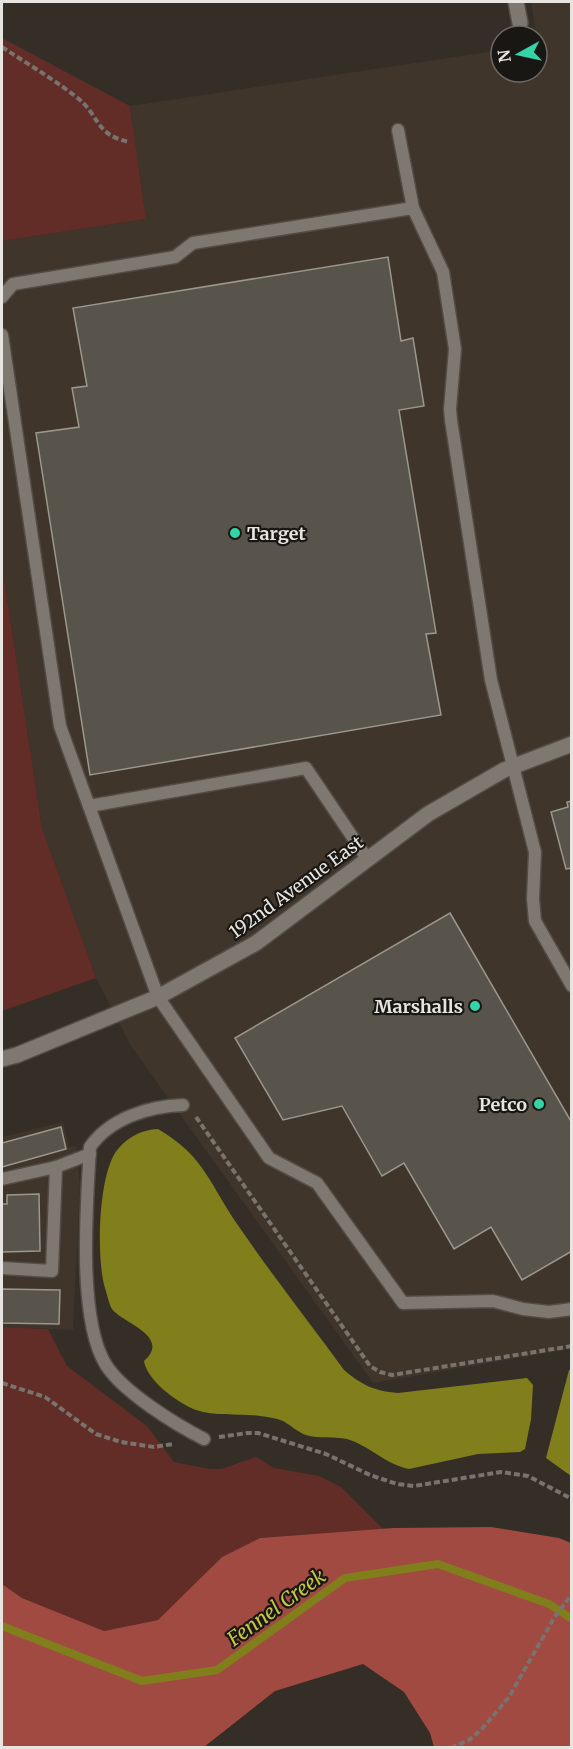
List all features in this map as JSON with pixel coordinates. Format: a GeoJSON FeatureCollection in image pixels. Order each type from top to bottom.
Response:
{"type":"FeatureCollection","features":[{"type":"Feature","properties":{"kind":"street"},"geometry":{"type":"LineString","coordinates":[[516,2],[520,23]]}},
{"type":"Feature","properties":{"kind":"street","name":"192nd Avenue East"},"geometry":{"type":"LineString","coordinates":[[2,1059],[17,1055],[158,997],[255,943],[428,814],[514,766],[572,744]]}},
{"type":"Feature","properties":{"kind":"lane"},"geometry":{"type":"LineString","coordinates":[[398,130],[413,208],[443,272],[455,349],[450,409],[491,680],[535,852],[533,899],[535,921],[572,986]]}},
{"type":"Feature","properties":{"kind":"lane"},"geometry":{"type":"LineString","coordinates":[[2,297],[13,284],[175,256],[193,243],[413,208]]}},
{"type":"Feature","properties":{"kind":"lane"},"geometry":{"type":"LineString","coordinates":[[2,335],[60,726],[158,997],[269,1158],[317,1183],[404,1303],[493,1301],[523,1309],[549,1312],[572,1309]]}},
{"type":"Feature","properties":{"kind":"lane"},"geometry":{"type":"LineString","coordinates":[[88,806],[306,768],[368,860]]}},
{"type":"Feature","properties":{"kind":"lane"},"geometry":{"type":"LineString","coordinates":[[183,1105],[165,1105],[138,1112],[114,1125],[95,1139],[90,1147],[87,1259],[89,1306],[98,1347],[106,1365],[118,1381],[204,1440]]}},
{"type":"Feature","properties":{"kind":"lane"},"geometry":{"type":"LineString","coordinates":[[2,1179],[56,1167],[90,1154]]}},
{"type":"Feature","properties":{"kind":"lane"},"geometry":{"type":"LineString","coordinates":[[2,1268],[52,1271],[56,1167]]}},
{"type":"Feature","properties":{"kind":"path"},"geometry":{"type":"LineString","coordinates":[[2,47],[89,107],[100,127],[109,135],[129,142]]}},
{"type":"Feature","properties":{"kind":"path"},"geometry":{"type":"LineString","coordinates":[[183,1105],[192,1110],[370,1366],[392,1375],[572,1346]]}},
{"type":"Feature","properties":{"kind":"path"},"geometry":{"type":"LineString","coordinates":[[2,1383],[45,1396],[96,1434],[121,1442],[154,1447],[258,1433],[326,1454],[370,1475],[397,1484],[414,1486],[501,1472],[528,1476],[572,1498]]}},
{"type":"Feature","properties":{"kind":"path"},"geometry":{"type":"LineString","coordinates":[[451,1748],[469,1740],[482,1729],[510,1697],[554,1618],[572,1594]]}},
{"type":"Feature","properties":{"kind":"shaded area"},"geometry":{"type":"Polygon","coordinates":[[[531,2],[571,2],[571,1349],[373,1383],[131,1046],[96,978],[42,828],[2,565],[2,241],[146,219],[130,106],[489,52],[489,84],[549,84],[549,24],[535,24],[531,2]]]}},
{"type":"Feature","properties":{"kind":"shaded area"},"geometry":{"type":"Polygon","coordinates":[[[2,38],[130,106],[146,219],[2,241],[2,38]]]}},
{"type":"Feature","properties":{"kind":"shaded area"},"geometry":{"type":"Polygon","coordinates":[[[2,565],[42,828],[96,978],[2,1011],[2,565]]]}},
{"type":"Feature","properties":{"kind":"shaded area"},"geometry":{"type":"Polygon","coordinates":[[[63,1122],[69,1147],[76,1146],[80,1185],[73,1330],[2,1327],[2,1137],[63,1122]]]}},
{"type":"Feature","properties":{"kind":"shaded area"},"geometry":{"type":"Polygon","coordinates":[[[158,1129],[173,1138],[202,1168],[246,1237],[344,1370],[369,1386],[382,1391],[398,1393],[527,1378],[533,1385],[531,1419],[525,1449],[520,1452],[478,1454],[409,1469],[400,1467],[347,1439],[306,1435],[283,1421],[271,1418],[204,1412],[189,1407],[172,1397],[146,1369],[144,1361],[151,1352],[152,1344],[149,1337],[112,1309],[102,1275],[100,1257],[103,1195],[111,1160],[122,1144],[131,1137],[141,1132],[158,1129]]]}},
{"type":"Feature","properties":{"kind":"shaded area"},"geometry":{"type":"Polygon","coordinates":[[[2,1327],[48,1329],[67,1366],[147,1426],[174,1462],[221,1469],[256,1457],[274,1468],[319,1476],[341,1487],[383,1529],[260,1538],[222,1557],[158,1620],[104,1631],[22,1598],[2,1584],[2,1327]]]}},
{"type":"Feature","properties":{"kind":"shaded area"},"geometry":{"type":"Polygon","coordinates":[[[569,1370],[571,1370],[571,1476],[546,1458],[569,1370]]]}},
{"type":"Feature","properties":{"kind":"shaded area"},"geometry":{"type":"Polygon","coordinates":[[[491,1527],[559,1538],[571,1543],[571,1747],[434,1747],[430,1733],[404,1692],[363,1664],[275,1691],[204,1747],[2,1747],[2,1584],[22,1598],[104,1631],[158,1620],[222,1557],[260,1538],[393,1528],[491,1527]]]}},
{"type":"Feature","properties":{"kind":"building","name":"Target"},"geometry":{"type":"Polygon","coordinates":[[[388,257],[401,341],[413,338],[424,406],[399,410],[436,633],[426,634],[441,715],[90,775],[36,433],[79,427],[72,388],[87,386],[73,308],[388,257]]]}},
{"type":"Feature","properties":{"kind":"building"},"geometry":{"type":"Polygon","coordinates":[[[572,801],[572,868],[566,869],[551,812],[568,807],[567,802],[572,801]]]}},
{"type":"Feature","properties":{"kind":"building"},"geometry":{"type":"Polygon","coordinates":[[[450,913],[572,1123],[572,1251],[522,1280],[491,1227],[454,1249],[404,1163],[382,1176],[342,1106],[283,1120],[235,1038],[450,913]]]}},
{"type":"Feature","properties":{"kind":"building"},"geometry":{"type":"Polygon","coordinates":[[[61,1127],[66,1149],[2,1167],[2,1143],[61,1127]]]}},
{"type":"Feature","properties":{"kind":"building"},"geometry":{"type":"Polygon","coordinates":[[[39,1194],[40,1251],[2,1252],[2,1204],[7,1204],[7,1195],[39,1194]]]}},
{"type":"Feature","properties":{"kind":"building"},"geometry":{"type":"Polygon","coordinates":[[[2,1289],[60,1290],[59,1324],[2,1323],[2,1289]]]}},
{"type":"Feature","properties":{"kind":"waterway","name":"Fennel Creek"},"geometry":{"type":"LineString","coordinates":[[2,1626],[142,1681],[217,1670],[345,1578],[438,1564],[549,1604],[572,1619]]}},
{"type":"Feature","properties":{"kind":"place","name":"Target"},"geometry":{"type":"Point","coordinates":[235,533]}},
{"type":"Feature","properties":{"kind":"place","name":"Marshalls"},"geometry":{"type":"Point","coordinates":[475,1006]}},
{"type":"Feature","properties":{"kind":"place","name":"Petco"},"geometry":{"type":"Point","coordinates":[539,1104]}}]}
